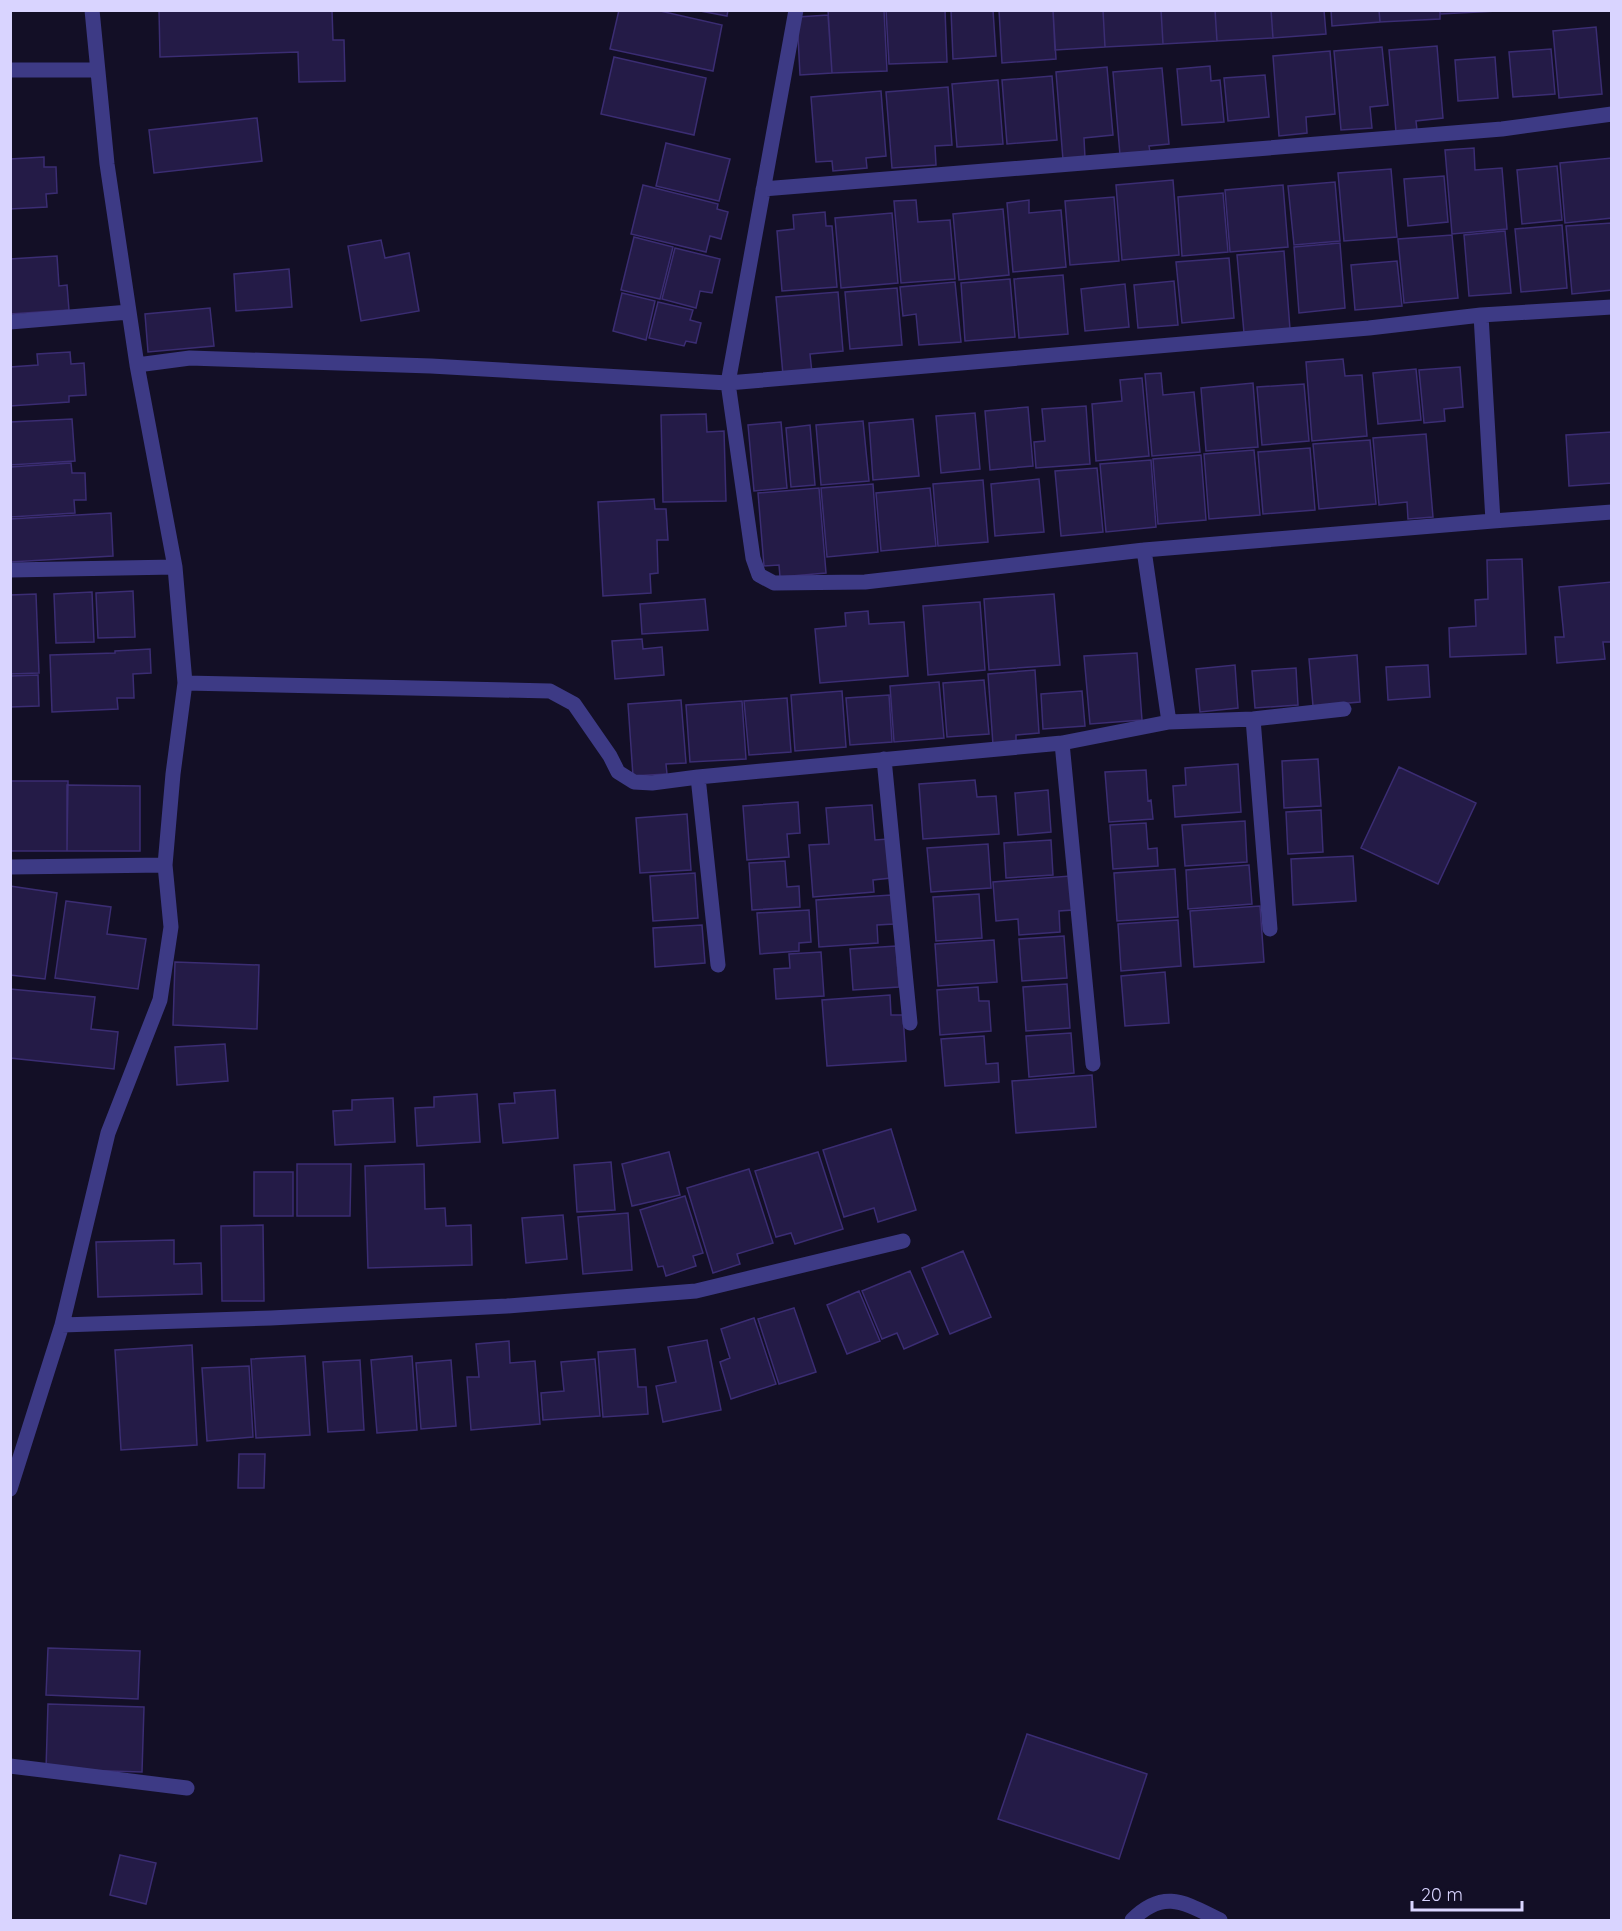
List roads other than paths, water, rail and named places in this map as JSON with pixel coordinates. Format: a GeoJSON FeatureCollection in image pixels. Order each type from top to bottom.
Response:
{"type":"FeatureCollection","features":[{"type":"Feature","properties":{"kind":"street"},"geometry":{"type":"LineString","coordinates":[[10,1489],[62,1325],[108,1133],[160,1000],[171,927],[165,865],[184,682],[175,567],[129,312],[107,164],[96,70],[92,10]]}},
{"type":"Feature","properties":{"kind":"street"},"geometry":{"type":"LineString","coordinates":[[796,10],[728,383],[753,558],[759,575],[774,584],[865,582],[1144,550],[1611,512]]}},
{"type":"Feature","properties":{"kind":"street"},"geometry":{"type":"LineString","coordinates":[[10,70],[96,70]]}},
{"type":"Feature","properties":{"kind":"street"},"geometry":{"type":"LineString","coordinates":[[763,189],[1502,129],[1611,114]]}},
{"type":"Feature","properties":{"kind":"street"},"geometry":{"type":"LineString","coordinates":[[137,365],[190,358],[431,366],[728,383],[1369,328],[1480,315],[1611,307]]}},
{"type":"Feature","properties":{"kind":"street"},"geometry":{"type":"LineString","coordinates":[[10,322],[129,312]]}},
{"type":"Feature","properties":{"kind":"street"},"geometry":{"type":"LineString","coordinates":[[1480,315],[1492,521]]}},
{"type":"Feature","properties":{"kind":"street"},"geometry":{"type":"LineString","coordinates":[[1144,550],[1169,722]]}},
{"type":"Feature","properties":{"kind":"street"},"geometry":{"type":"LineString","coordinates":[[10,570],[175,567]]}},
{"type":"Feature","properties":{"kind":"street"},"geometry":{"type":"LineString","coordinates":[[184,682],[550,691],[574,704],[610,756],[618,772],[634,782],[652,783],[1062,742],[1169,722],[1253,719],[1344,709]]}},
{"type":"Feature","properties":{"kind":"street"},"geometry":{"type":"LineString","coordinates":[[1253,719],[1270,929]]}},
{"type":"Feature","properties":{"kind":"street"},"geometry":{"type":"LineString","coordinates":[[1062,742],[1093,1064]]}},
{"type":"Feature","properties":{"kind":"street"},"geometry":{"type":"LineString","coordinates":[[884,759],[910,1023]]}},
{"type":"Feature","properties":{"kind":"street"},"geometry":{"type":"LineString","coordinates":[[698,777],[718,965]]}},
{"type":"Feature","properties":{"kind":"street"},"geometry":{"type":"LineString","coordinates":[[10,867],[165,865]]}},
{"type":"Feature","properties":{"kind":"street"},"geometry":{"type":"LineString","coordinates":[[62,1325],[271,1318],[507,1306],[696,1291],[903,1241]]}},
{"type":"Feature","properties":{"kind":"street"},"geometry":{"type":"LineString","coordinates":[[10,1766],[187,1788]]}},
{"type":"Feature","properties":{"kind":"street"},"geometry":{"type":"LineString","coordinates":[[1132,1920],[1153,1903],[1182,1902],[1220,1920]]}}]}
